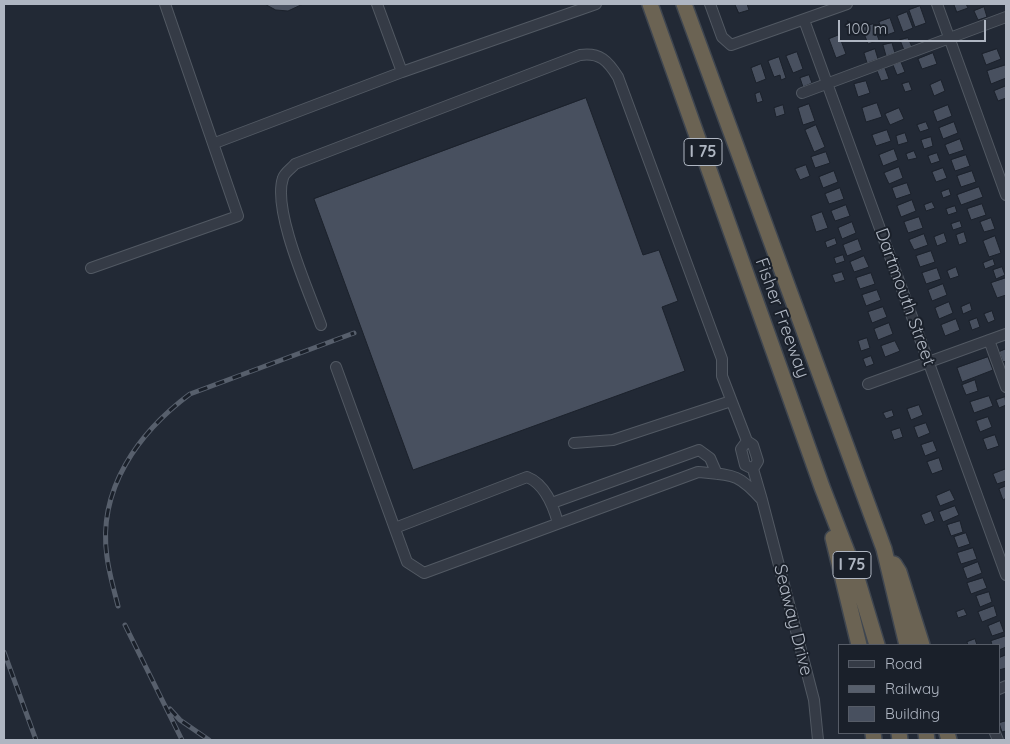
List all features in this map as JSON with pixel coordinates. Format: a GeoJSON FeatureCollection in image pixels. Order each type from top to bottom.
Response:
{"type":"FeatureCollection","features":[{"type":"Feature","properties":{"kind":"highway","name":"Fisher Freeway"},"geometry":{"type":"LineString","coordinates":[[650,4],[822,487],[856,575],[877,644]]}},
{"type":"Feature","properties":{"kind":"highway","name":"Fisher Freeway"},"geometry":{"type":"LineString","coordinates":[[684,4],[884,549],[908,644]]}},
{"type":"Feature","properties":{"kind":"highway"},"geometry":{"type":"LineString","coordinates":[[822,487],[859,644]]}},
{"type":"Feature","properties":{"kind":"highway"},"geometry":{"type":"LineString","coordinates":[[884,549],[899,572],[922,644]]}},
{"type":"Feature","properties":{"kind":"street"},"geometry":{"type":"LineString","coordinates":[[91,268],[238,216],[215,143],[164,4]]}},
{"type":"Feature","properties":{"kind":"street"},"geometry":{"type":"LineString","coordinates":[[377,4],[402,72]]}},
{"type":"Feature","properties":{"kind":"street"},"geometry":{"type":"LineString","coordinates":[[215,143],[402,72],[596,4]]}},
{"type":"Feature","properties":{"kind":"street"},"geometry":{"type":"LineString","coordinates":[[710,4],[722,37],[728,44],[737,44],[847,4]]}},
{"type":"Feature","properties":{"kind":"street"},"geometry":{"type":"LineString","coordinates":[[937,4],[1006,194]]}},
{"type":"Feature","properties":{"kind":"street"},"geometry":{"type":"LineString","coordinates":[[802,93],[1006,16]]}},
{"type":"Feature","properties":{"kind":"street","name":"Dartmouth Street"},"geometry":{"type":"LineString","coordinates":[[804,20],[1006,575]]}},
{"type":"Feature","properties":{"kind":"street"},"geometry":{"type":"LineString","coordinates":[[322,325],[292,247],[280,203],[283,177],[295,164],[580,54],[588,54],[608,61],[618,77],[722,359],[722,376],[731,401],[613,440],[574,443]]}},
{"type":"Feature","properties":{"kind":"street"},"geometry":{"type":"LineString","coordinates":[[868,384],[1006,334]]}},
{"type":"Feature","properties":{"kind":"street"},"geometry":{"type":"LineString","coordinates":[[989,340],[1006,387]]}},
{"type":"Feature","properties":{"kind":"street"},"geometry":{"type":"LineString","coordinates":[[336,366],[407,562],[424,573],[698,472],[728,475],[746,482],[762,500]]}},
{"type":"Feature","properties":{"kind":"street","name":"Seaway Drive"},"geometry":{"type":"LineString","coordinates":[[731,401],[747,441],[753,445],[758,461],[753,469],[814,700],[818,740]]}},
{"type":"Feature","properties":{"kind":"street"},"geometry":{"type":"LineString","coordinates":[[552,503],[699,450],[710,458],[718,474]]}},
{"type":"Feature","properties":{"kind":"street"},"geometry":{"type":"LineString","coordinates":[[395,528],[527,477],[535,480],[552,503],[558,523]]}},
{"type":"Feature","properties":{"kind":"building"},"geometry":{"type":"Polygon","coordinates":[[[265,4],[303,4],[288,11],[276,10],[265,4]]]}},
{"type":"Feature","properties":{"kind":"building"},"geometry":{"type":"Polygon","coordinates":[[[735,4],[747,4],[749,10],[739,13],[735,4]]]}},
{"type":"Feature","properties":{"kind":"building"},"geometry":{"type":"Polygon","coordinates":[[[954,4],[966,4],[968,8],[957,12],[954,4]]]}},
{"type":"Feature","properties":{"kind":"building"},"geometry":{"type":"Polygon","coordinates":[[[920,6],[926,23],[915,27],[909,10],[920,6]]]}},
{"type":"Feature","properties":{"kind":"building"},"geometry":{"type":"Polygon","coordinates":[[[984,7],[987,17],[978,20],[974,11],[984,7]]]}},
{"type":"Feature","properties":{"kind":"building"},"geometry":{"type":"Polygon","coordinates":[[[907,12],[913,28],[903,32],[897,16],[907,12]]]}},
{"type":"Feature","properties":{"kind":"building"},"geometry":{"type":"Polygon","coordinates":[[[890,18],[895,32],[884,36],[879,22],[890,18]]]}},
{"type":"Feature","properties":{"kind":"building"},"geometry":{"type":"Polygon","coordinates":[[[873,24],[879,40],[868,44],[862,28],[873,24]]]}},
{"type":"Feature","properties":{"kind":"building"},"geometry":{"type":"Polygon","coordinates":[[[839,35],[846,54],[836,58],[829,39],[839,35]]]}},
{"type":"Feature","properties":{"kind":"building"},"geometry":{"type":"Polygon","coordinates":[[[908,38],[912,47],[904,50],[900,40],[908,38]]]}},
{"type":"Feature","properties":{"kind":"building"},"geometry":{"type":"Polygon","coordinates":[[[892,43],[895,53],[886,56],[883,45],[892,43]]]}},
{"type":"Feature","properties":{"kind":"building"},"geometry":{"type":"Polygon","coordinates":[[[875,49],[878,59],[867,63],[864,53],[875,49]]]}},
{"type":"Feature","properties":{"kind":"building"},"geometry":{"type":"Polygon","coordinates":[[[997,49],[1001,59],[986,65],[982,54],[997,49]]]}},
{"type":"Feature","properties":{"kind":"building"},"geometry":{"type":"Polygon","coordinates":[[[797,52],[803,69],[793,73],[786,56],[797,52]]]}},
{"type":"Feature","properties":{"kind":"building"},"geometry":{"type":"Polygon","coordinates":[[[933,53],[937,64],[922,69],[918,59],[933,53]]]}},
{"type":"Feature","properties":{"kind":"building"},"geometry":{"type":"Polygon","coordinates":[[[779,57],[786,78],[781,80],[780,75],[774,77],[768,61],[779,57]]]}},
{"type":"Feature","properties":{"kind":"building"},"geometry":{"type":"Polygon","coordinates":[[[901,62],[905,72],[897,75],[893,65],[901,62]]]}},
{"type":"Feature","properties":{"kind":"building"},"geometry":{"type":"Polygon","coordinates":[[[761,64],[766,79],[756,83],[751,68],[761,64]]]}},
{"type":"Feature","properties":{"kind":"building"},"geometry":{"type":"Polygon","coordinates":[[[1006,65],[1006,78],[991,84],[987,71],[1006,65]]]}},
{"type":"Feature","properties":{"kind":"building"},"geometry":{"type":"Polygon","coordinates":[[[885,68],[889,79],[881,81],[877,71],[885,68]]]}},
{"type":"Feature","properties":{"kind":"building"},"geometry":{"type":"Polygon","coordinates":[[[809,75],[812,83],[803,87],[800,78],[809,75]]]}},
{"type":"Feature","properties":{"kind":"building"},"geometry":{"type":"Polygon","coordinates":[[[941,80],[945,91],[934,96],[930,85],[941,80]]]}},
{"type":"Feature","properties":{"kind":"building"},"geometry":{"type":"Polygon","coordinates":[[[866,81],[870,93],[858,97],[854,84],[866,81]]]}},
{"type":"Feature","properties":{"kind":"building"},"geometry":{"type":"Polygon","coordinates":[[[909,82],[912,90],[905,92],[902,84],[909,82]]]}},
{"type":"Feature","properties":{"kind":"building"},"geometry":{"type":"Polygon","coordinates":[[[1006,86],[1006,98],[998,101],[994,91],[1006,86]]]}},
{"type":"Feature","properties":{"kind":"building"},"geometry":{"type":"Polygon","coordinates":[[[760,92],[763,101],[757,103],[755,94],[760,92]]]}},
{"type":"Feature","properties":{"kind":"building"},"geometry":{"type":"Polygon","coordinates":[[[586,98],[643,255],[659,250],[678,301],[662,307],[685,371],[413,470],[314,199],[586,98]]]}},
{"type":"Feature","properties":{"kind":"building"},"geometry":{"type":"Polygon","coordinates":[[[877,103],[882,117],[866,122],[862,108],[877,103]]]}},
{"type":"Feature","properties":{"kind":"building"},"geometry":{"type":"Polygon","coordinates":[[[809,104],[815,121],[803,125],[798,108],[809,104]]]}},
{"type":"Feature","properties":{"kind":"building"},"geometry":{"type":"Polygon","coordinates":[[[783,105],[785,114],[776,117],[774,108],[783,105]]]}},
{"type":"Feature","properties":{"kind":"building"},"geometry":{"type":"Polygon","coordinates":[[[948,105],[952,116],[937,122],[933,111],[948,105]]]}},
{"type":"Feature","properties":{"kind":"building"},"geometry":{"type":"Polygon","coordinates":[[[899,108],[904,119],[890,125],[885,114],[899,108]]]}},
{"type":"Feature","properties":{"kind":"building"},"geometry":{"type":"Polygon","coordinates":[[[926,122],[929,129],[920,132],[917,125],[926,122]]]}},
{"type":"Feature","properties":{"kind":"building"},"geometry":{"type":"Polygon","coordinates":[[[954,122],[958,133],[943,139],[939,128],[954,122]]]}},
{"type":"Feature","properties":{"kind":"building"},"geometry":{"type":"Polygon","coordinates":[[[816,125],[825,147],[814,152],[805,130],[816,125]]]}},
{"type":"Feature","properties":{"kind":"building"},"geometry":{"type":"Polygon","coordinates":[[[887,130],[891,141],[876,146],[872,135],[887,130]]]}},
{"type":"Feature","properties":{"kind":"building"},"geometry":{"type":"Polygon","coordinates":[[[905,133],[908,142],[898,145],[896,136],[905,133]]]}},
{"type":"Feature","properties":{"kind":"building"},"geometry":{"type":"Polygon","coordinates":[[[931,137],[933,146],[924,149],[921,140],[931,137]]]}},
{"type":"Feature","properties":{"kind":"building"},"geometry":{"type":"Polygon","coordinates":[[[960,139],[964,150],[949,155],[945,145],[960,139]]]}},
{"type":"Feature","properties":{"kind":"building"},"geometry":{"type":"Polygon","coordinates":[[[894,149],[898,160],[883,166],[879,155],[894,149]]]}},
{"type":"Feature","properties":{"kind":"building"},"geometry":{"type":"Polygon","coordinates":[[[914,151],[917,158],[908,160],[906,154],[914,151]]]}},
{"type":"Feature","properties":{"kind":"building"},"geometry":{"type":"Polygon","coordinates":[[[826,152],[830,163],[815,168],[811,157],[826,152]]]}},
{"type":"Feature","properties":{"kind":"building"},"geometry":{"type":"Polygon","coordinates":[[[937,153],[940,161],[931,164],[928,156],[937,153]]]}},
{"type":"Feature","properties":{"kind":"building"},"geometry":{"type":"Polygon","coordinates":[[[966,155],[970,166],[955,171],[951,160],[966,155]]]}},
{"type":"Feature","properties":{"kind":"building"},"geometry":{"type":"Polygon","coordinates":[[[806,165],[810,176],[800,180],[795,169],[806,165]]]}},
{"type":"Feature","properties":{"kind":"building"},"geometry":{"type":"Polygon","coordinates":[[[899,167],[903,178],[889,184],[884,173],[899,167]]]}},
{"type":"Feature","properties":{"kind":"building"},"geometry":{"type":"Polygon","coordinates":[[[943,168],[947,178],[936,182],[932,172],[943,168]]]}},
{"type":"Feature","properties":{"kind":"building"},"geometry":{"type":"Polygon","coordinates":[[[834,171],[838,182],[823,188],[819,177],[834,171]]]}},
{"type":"Feature","properties":{"kind":"building"},"geometry":{"type":"Polygon","coordinates":[[[972,171],[976,182],[961,187],[957,176],[972,171]]]}},
{"type":"Feature","properties":{"kind":"building"},"geometry":{"type":"Polygon","coordinates":[[[907,183],[911,194],[896,199],[892,188],[907,183]]]}},
{"type":"Feature","properties":{"kind":"building"},"geometry":{"type":"Polygon","coordinates":[[[979,187],[983,197],[961,205],[957,195],[979,187]]]}},
{"type":"Feature","properties":{"kind":"building"},"geometry":{"type":"Polygon","coordinates":[[[840,188],[844,199],[829,204],[825,194],[840,188]]]}},
{"type":"Feature","properties":{"kind":"building"},"geometry":{"type":"Polygon","coordinates":[[[949,189],[951,195],[943,198],[941,192],[949,189]]]}},
{"type":"Feature","properties":{"kind":"building"},"geometry":{"type":"Polygon","coordinates":[[[912,200],[916,211],[901,217],[897,206],[912,200]]]}},
{"type":"Feature","properties":{"kind":"building"},"geometry":{"type":"Polygon","coordinates":[[[932,202],[935,208],[926,211],[924,205],[932,202]]]}},
{"type":"Feature","properties":{"kind":"building"},"geometry":{"type":"Polygon","coordinates":[[[982,204],[986,215],[971,220],[967,209],[982,204]]]}},
{"type":"Feature","properties":{"kind":"building"},"geometry":{"type":"Polygon","coordinates":[[[846,205],[850,216],[835,221],[831,211],[846,205]]]}},
{"type":"Feature","properties":{"kind":"building"},"geometry":{"type":"Polygon","coordinates":[[[955,206],[957,212],[948,215],[946,209],[955,206]]]}},
{"type":"Feature","properties":{"kind":"building"},"geometry":{"type":"Polygon","coordinates":[[[822,212],[828,228],[816,232],[811,216],[822,212]]]}},
{"type":"Feature","properties":{"kind":"building"},"geometry":{"type":"Polygon","coordinates":[[[919,217],[923,228],[908,233],[904,222],[919,217]]]}},
{"type":"Feature","properties":{"kind":"building"},"geometry":{"type":"Polygon","coordinates":[[[991,218],[995,229],[984,232],[980,222],[991,218]]]}},
{"type":"Feature","properties":{"kind":"building"},"geometry":{"type":"Polygon","coordinates":[[[960,221],[962,227],[953,230],[951,224],[960,221]]]}},
{"type":"Feature","properties":{"kind":"building"},"geometry":{"type":"Polygon","coordinates":[[[852,222],[856,233],[842,239],[838,228],[852,222]]]}},
{"type":"Feature","properties":{"kind":"building"},"geometry":{"type":"Polygon","coordinates":[[[964,232],[967,242],[959,245],[956,235],[964,232]]]}},
{"type":"Feature","properties":{"kind":"building"},"geometry":{"type":"Polygon","coordinates":[[[944,233],[947,242],[937,246],[934,237],[944,233]]]}},
{"type":"Feature","properties":{"kind":"building"},"geometry":{"type":"Polygon","coordinates":[[[924,234],[928,245],[914,250],[909,240],[924,234]]]}},
{"type":"Feature","properties":{"kind":"building"},"geometry":{"type":"Polygon","coordinates":[[[995,236],[1001,253],[989,257],[983,241],[995,236]]]}},
{"type":"Feature","properties":{"kind":"building"},"geometry":{"type":"Polygon","coordinates":[[[835,238],[837,244],[827,248],[825,242],[835,238]]]}},
{"type":"Feature","properties":{"kind":"building"},"geometry":{"type":"Polygon","coordinates":[[[858,239],[862,250],[847,256],[843,245],[858,239]]]}},
{"type":"Feature","properties":{"kind":"building"},"geometry":{"type":"Polygon","coordinates":[[[931,251],[935,262],[920,267],[916,256],[931,251]]]}},
{"type":"Feature","properties":{"kind":"building"},"geometry":{"type":"Polygon","coordinates":[[[843,255],[845,261],[836,264],[834,258],[843,255]]]}},
{"type":"Feature","properties":{"kind":"building"},"geometry":{"type":"Polygon","coordinates":[[[864,256],[869,267],[854,272],[850,262],[864,256]]]}},
{"type":"Feature","properties":{"kind":"building"},"geometry":{"type":"Polygon","coordinates":[[[993,259],[995,265],[985,269],[983,263],[993,259]]]}},
{"type":"Feature","properties":{"kind":"building"},"geometry":{"type":"Polygon","coordinates":[[[956,267],[959,276],[950,279],[947,271],[956,267]]]}},
{"type":"Feature","properties":{"kind":"building"},"geometry":{"type":"Polygon","coordinates":[[[1002,267],[1005,275],[996,279],[993,270],[1002,267]]]}},
{"type":"Feature","properties":{"kind":"building"},"geometry":{"type":"Polygon","coordinates":[[[937,268],[941,279],[926,284],[922,273],[937,268]]]}},
{"type":"Feature","properties":{"kind":"building"},"geometry":{"type":"Polygon","coordinates":[[[842,272],[845,280],[835,283],[832,275],[842,272]]]}},
{"type":"Feature","properties":{"kind":"building"},"geometry":{"type":"Polygon","coordinates":[[[871,273],[875,284],[860,289],[856,278],[871,273]]]}},
{"type":"Feature","properties":{"kind":"building"},"geometry":{"type":"Polygon","coordinates":[[[1006,278],[1006,295],[997,298],[991,283],[1006,278]]]}},
{"type":"Feature","properties":{"kind":"building"},"geometry":{"type":"Polygon","coordinates":[[[943,284],[947,295],[932,301],[928,290],[943,284]]]}},
{"type":"Feature","properties":{"kind":"building"},"geometry":{"type":"Polygon","coordinates":[[[877,290],[881,300],[866,306],[862,295],[877,290]]]}},
{"type":"Feature","properties":{"kind":"building"},"geometry":{"type":"Polygon","coordinates":[[[949,302],[953,313],[939,319],[935,308],[949,302]]]}},
{"type":"Feature","properties":{"kind":"building"},"geometry":{"type":"Polygon","coordinates":[[[970,303],[972,310],[963,314],[961,307],[970,303]]]}},
{"type":"Feature","properties":{"kind":"building"},"geometry":{"type":"Polygon","coordinates":[[[883,307],[887,317],[872,323],[868,312],[883,307]]]}},
{"type":"Feature","properties":{"kind":"building"},"geometry":{"type":"Polygon","coordinates":[[[992,311],[995,320],[988,323],[984,314],[992,311]]]}},
{"type":"Feature","properties":{"kind":"building"},"geometry":{"type":"Polygon","coordinates":[[[977,318],[980,327],[972,330],[969,321],[977,318]]]}},
{"type":"Feature","properties":{"kind":"building"},"geometry":{"type":"Polygon","coordinates":[[[956,319],[960,330],[945,336],[941,325],[956,319]]]}},
{"type":"Feature","properties":{"kind":"building"},"geometry":{"type":"Polygon","coordinates":[[[889,323],[893,334],[878,340],[874,329],[889,323]]]}},
{"type":"Feature","properties":{"kind":"building"},"geometry":{"type":"Polygon","coordinates":[[[867,338],[870,348],[861,351],[858,341],[867,338]]]}},
{"type":"Feature","properties":{"kind":"building"},"geometry":{"type":"Polygon","coordinates":[[[895,341],[900,351],[885,357],[881,346],[895,341]]]}},
{"type":"Feature","properties":{"kind":"building"},"geometry":{"type":"Polygon","coordinates":[[[1006,349],[1006,361],[1003,362],[999,352],[1006,349]]]}},
{"type":"Feature","properties":{"kind":"building"},"geometry":{"type":"Polygon","coordinates":[[[871,356],[874,364],[866,367],[863,359],[871,356]]]}},
{"type":"Feature","properties":{"kind":"building"},"geometry":{"type":"Polygon","coordinates":[[[988,357],[993,370],[962,382],[957,368],[988,357]]]}},
{"type":"Feature","properties":{"kind":"building"},"geometry":{"type":"Polygon","coordinates":[[[975,380],[978,391],[966,395],[962,385],[975,380]]]}},
{"type":"Feature","properties":{"kind":"building"},"geometry":{"type":"Polygon","coordinates":[[[989,396],[993,406],[974,413],[970,402],[989,396]]]}},
{"type":"Feature","properties":{"kind":"building"},"geometry":{"type":"Polygon","coordinates":[[[1005,397],[1006,405],[999,408],[996,400],[1005,397]]]}},
{"type":"Feature","properties":{"kind":"building"},"geometry":{"type":"Polygon","coordinates":[[[919,405],[923,415],[911,420],[907,409],[919,405]]]}},
{"type":"Feature","properties":{"kind":"building"},"geometry":{"type":"Polygon","coordinates":[[[892,410],[894,416],[886,419],[883,413],[892,410]]]}},
{"type":"Feature","properties":{"kind":"building"},"geometry":{"type":"Polygon","coordinates":[[[988,417],[992,427],[980,432],[976,421],[988,417]]]}},
{"type":"Feature","properties":{"kind":"building"},"geometry":{"type":"Polygon","coordinates":[[[926,423],[930,433],[918,438],[914,427],[926,423]]]}},
{"type":"Feature","properties":{"kind":"building"},"geometry":{"type":"Polygon","coordinates":[[[900,428],[903,437],[894,440],[891,431],[900,428]]]}},
{"type":"Feature","properties":{"kind":"building"},"geometry":{"type":"Polygon","coordinates":[[[995,435],[999,446],[987,450],[983,439],[995,435]]]}},
{"type":"Feature","properties":{"kind":"building"},"geometry":{"type":"Polygon","coordinates":[[[933,441],[937,451],[925,456],[921,445],[933,441]]]}},
{"type":"Feature","properties":{"kind":"building"},"geometry":{"type":"Polygon","coordinates":[[[939,458],[943,470],[932,474],[927,462],[939,458]]]}},
{"type":"Feature","properties":{"kind":"building"},"geometry":{"type":"Polygon","coordinates":[[[1006,469],[1006,481],[997,484],[993,474],[1006,469]]]}},
{"type":"Feature","properties":{"kind":"building"},"geometry":{"type":"Polygon","coordinates":[[[1006,486],[1006,498],[1003,500],[999,489],[1006,486]]]}},
{"type":"Feature","properties":{"kind":"building"},"geometry":{"type":"Polygon","coordinates":[[[950,490],[955,500],[940,506],[936,496],[950,490]]]}},
{"type":"Feature","properties":{"kind":"building"},"geometry":{"type":"Polygon","coordinates":[[[955,506],[959,515],[943,522],[939,512],[955,506]]]}},
{"type":"Feature","properties":{"kind":"building"},"geometry":{"type":"Polygon","coordinates":[[[931,511],[935,521],[925,525],[921,515],[931,511]]]}},
{"type":"Feature","properties":{"kind":"building"},"geometry":{"type":"Polygon","coordinates":[[[960,521],[963,532],[951,536],[947,525],[960,521]]]}},
{"type":"Feature","properties":{"kind":"building"},"geometry":{"type":"Polygon","coordinates":[[[966,533],[970,544],[958,548],[954,537],[966,533]]]}},
{"type":"Feature","properties":{"kind":"building"},"geometry":{"type":"Polygon","coordinates":[[[973,548],[977,559],[961,564],[957,553],[973,548]]]}},
{"type":"Feature","properties":{"kind":"building"},"geometry":{"type":"Polygon","coordinates":[[[978,562],[982,573],[967,579],[963,568],[978,562]]]}},
{"type":"Feature","properties":{"kind":"building"},"geometry":{"type":"Polygon","coordinates":[[[983,578],[987,588],[971,594],[967,583],[983,578]]]}},
{"type":"Feature","properties":{"kind":"building"},"geometry":{"type":"Polygon","coordinates":[[[989,592],[992,602],[980,607],[976,596],[989,592]]]}},
{"type":"Feature","properties":{"kind":"building"},"geometry":{"type":"Polygon","coordinates":[[[994,606],[997,616],[982,622],[978,612],[994,606]]]}},
{"type":"Feature","properties":{"kind":"building"},"geometry":{"type":"Polygon","coordinates":[[[964,609],[967,615],[958,618],[956,612],[964,609]]]}},
{"type":"Feature","properties":{"kind":"building"},"geometry":{"type":"Polygon","coordinates":[[[1000,621],[1004,632],[992,636],[988,626],[1000,621]]]}},
{"type":"Feature","properties":{"kind":"building"},"geometry":{"type":"Polygon","coordinates":[[[1006,636],[1006,647],[1000,650],[1000,644],[992,644],[991,641],[1006,636]]]}},
{"type":"Feature","properties":{"kind":"building"},"geometry":{"type":"Polygon","coordinates":[[[975,639],[977,644],[968,644],[967,642],[975,639]]]}},
{"type":"Feature","properties":{"kind":"building"},"geometry":{"type":"Polygon","coordinates":[[[1006,655],[1006,668],[1000,670],[1000,658],[1006,655]]]}},
{"type":"Feature","properties":{"kind":"building"},"geometry":{"type":"Polygon","coordinates":[[[1006,721],[1006,731],[1002,732],[1000,723],[1006,721]]]}},
{"type":"Feature","properties":{"kind":"railway"},"geometry":{"type":"LineString","coordinates":[[118,606],[107,557],[106,532],[109,508],[115,486],[126,464],[154,426],[190,394],[354,333]]}},
{"type":"Feature","properties":{"kind":"railway"},"geometry":{"type":"LineString","coordinates":[[125,625],[182,740]]}},
{"type":"Feature","properties":{"kind":"railway"},"geometry":{"type":"LineString","coordinates":[[4,652],[36,740]]}},
{"type":"Feature","properties":{"kind":"railway"},"geometry":{"type":"LineString","coordinates":[[170,709],[180,720],[209,740]]}}]}
